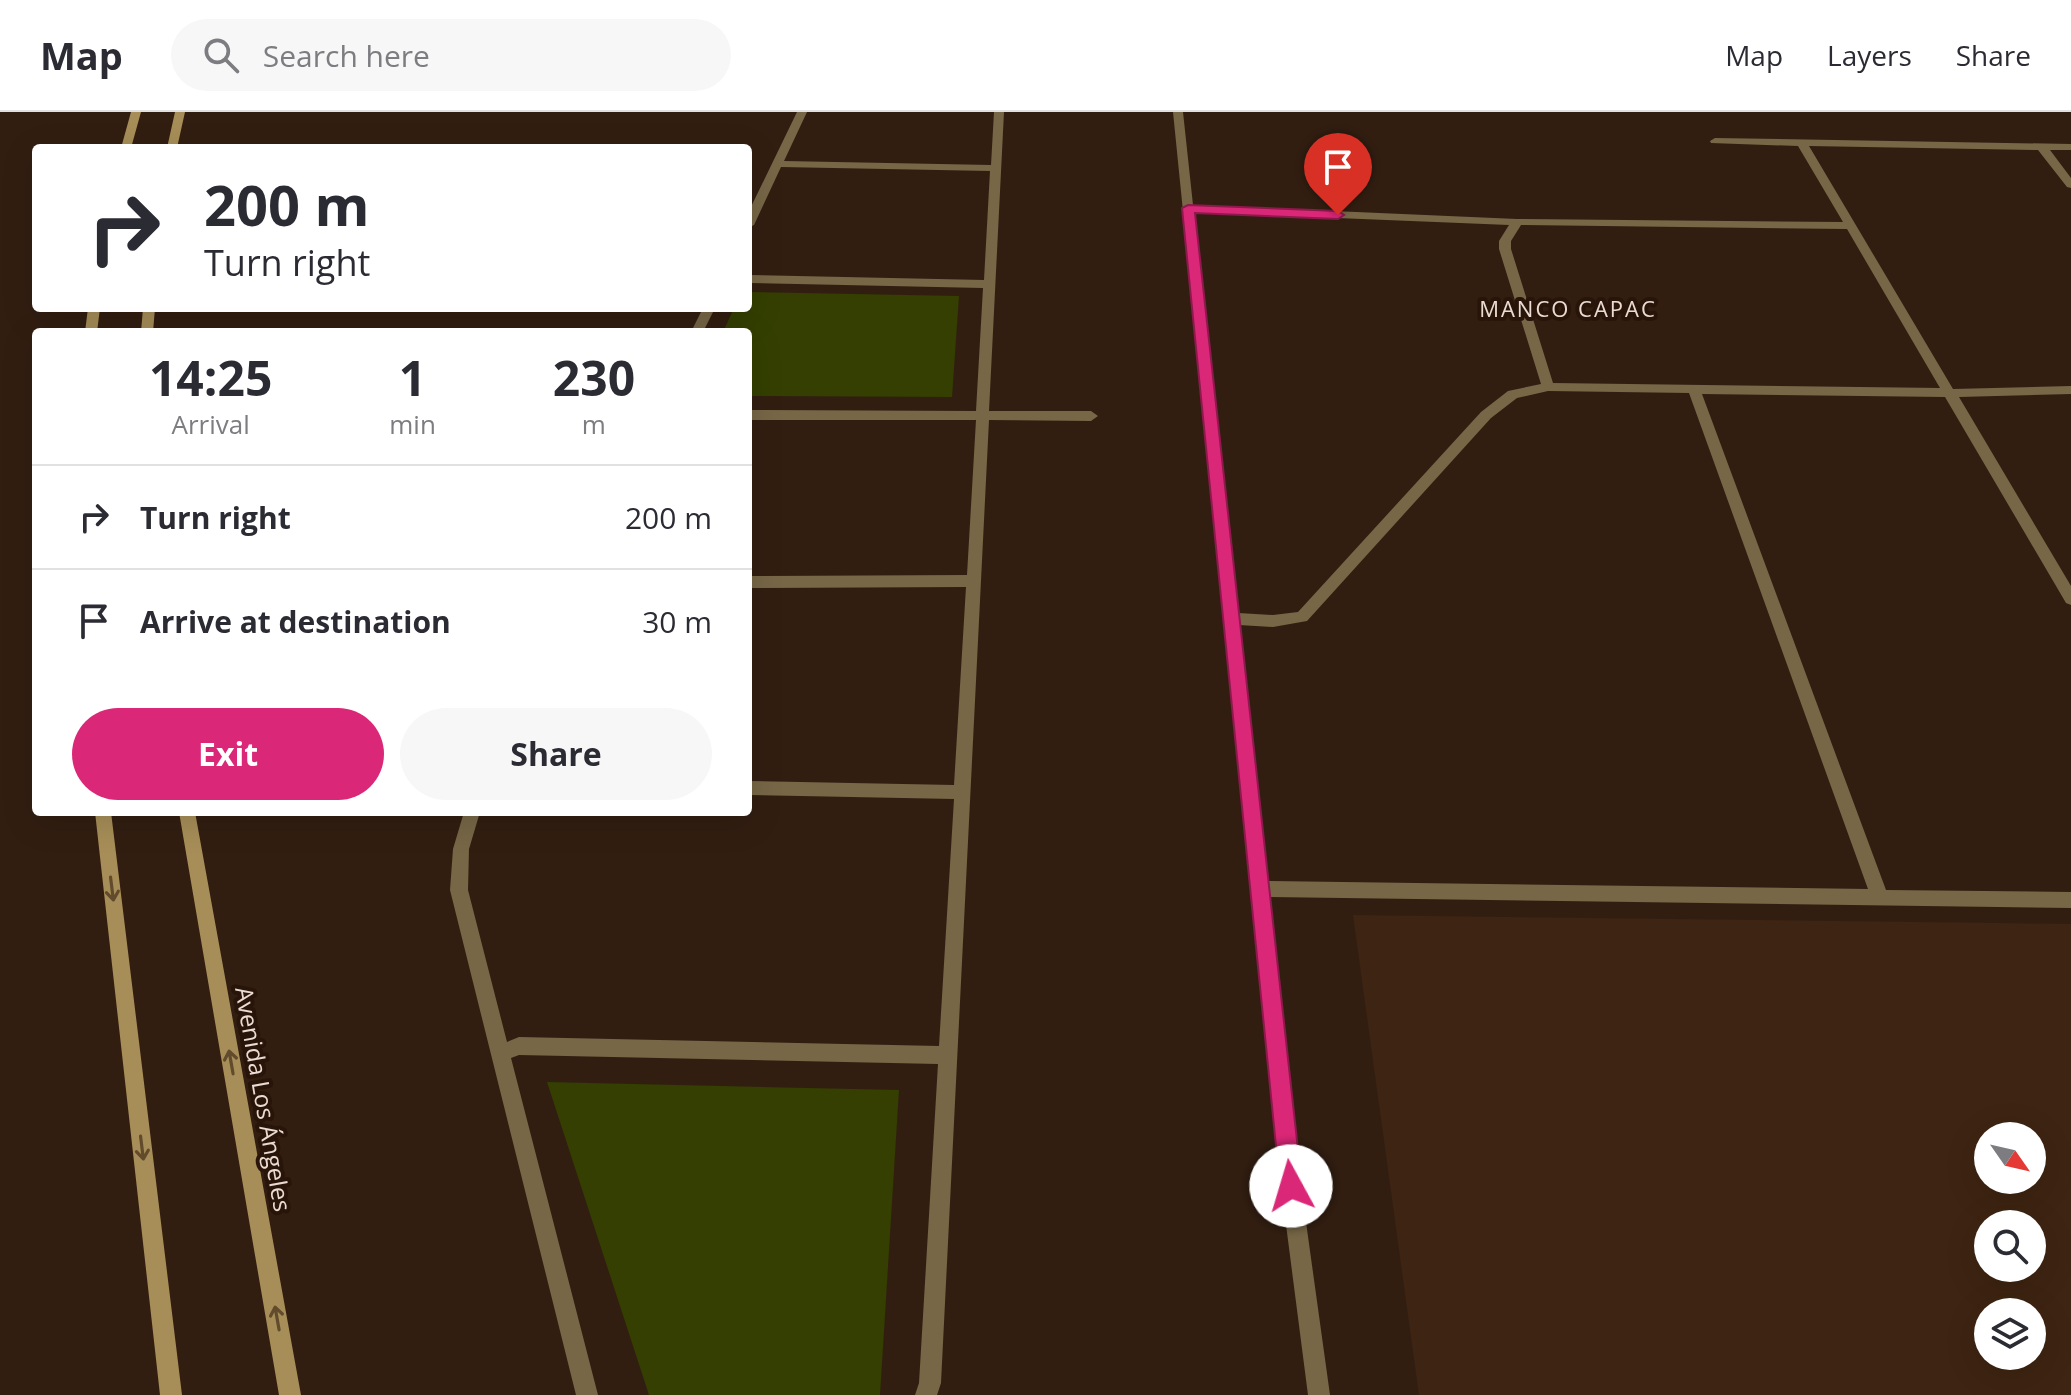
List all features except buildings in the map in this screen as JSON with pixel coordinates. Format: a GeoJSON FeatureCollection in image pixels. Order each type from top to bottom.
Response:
{"type":"FeatureCollection","features":[{"type":"Feature","properties":{"kind":"main road"},"geometry":{"type":"LineString","coordinates":[[127,144],[136,112]]}},
{"type":"Feature","properties":{"kind":"main road"},"geometry":{"type":"LineString","coordinates":[[173,144],[180,112]]}},
{"type":"Feature","properties":{"kind":"main road"},"geometry":{"type":"LineString","coordinates":[[103,816],[171,1395]]}},
{"type":"Feature","properties":{"kind":"main road","name":"Avenida Los Ángeles"},"geometry":{"type":"LineString","coordinates":[[188,816],[290,1395]]}},
{"type":"Feature","properties":{"kind":"street"},"geometry":{"type":"LineString","coordinates":[[752,216],[802,112]]}},
{"type":"Feature","properties":{"kind":"street"},"geometry":{"type":"LineString","coordinates":[[926,1395],[930,1383],[999,112]]}},
{"type":"Feature","properties":{"kind":"street"},"geometry":{"type":"LineString","coordinates":[[1178,112],[1291,1186],[1319,1395]]}},
{"type":"Feature","properties":{"kind":"street"},"geometry":{"type":"LineString","coordinates":[[1715,141],[2071,147]]}},
{"type":"Feature","properties":{"kind":"street"},"geometry":{"type":"LineString","coordinates":[[1802,143],[2071,599]]}},
{"type":"Feature","properties":{"kind":"street"},"geometry":{"type":"LineString","coordinates":[[2041,146],[2071,185]]}},
{"type":"Feature","properties":{"kind":"street"},"geometry":{"type":"LineString","coordinates":[[776,164],[996,168]]}},
{"type":"Feature","properties":{"kind":"street"},"geometry":{"type":"LineString","coordinates":[[1188,208],[1517,222],[1850,226]]}},
{"type":"Feature","properties":{"kind":"street"},"geometry":{"type":"LineString","coordinates":[[1517,222],[1505,241],[1505,249],[1548,387]]}},
{"type":"Feature","properties":{"kind":"street"},"geometry":{"type":"LineString","coordinates":[[752,279],[990,284]]}},
{"type":"Feature","properties":{"kind":"street"},"geometry":{"type":"LineString","coordinates":[[1232,619],[1273,621],[1302,617],[1486,415],[1513,394],[1548,387],[1950,393],[2071,390]]}},
{"type":"Feature","properties":{"kind":"street"},"geometry":{"type":"LineString","coordinates":[[1694,390],[1880,898]]}},
{"type":"Feature","properties":{"kind":"street"},"geometry":{"type":"LineString","coordinates":[[752,415],[1091,416]]}},
{"type":"Feature","properties":{"kind":"street"},"geometry":{"type":"LineString","coordinates":[[752,582],[974,581]]}},
{"type":"Feature","properties":{"kind":"street"},"geometry":{"type":"LineString","coordinates":[[752,788],[962,792]]}},
{"type":"Feature","properties":{"kind":"street"},"geometry":{"type":"LineString","coordinates":[[471,816],[461,849],[459,890],[587,1395]]}},
{"type":"Feature","properties":{"kind":"street"},"geometry":{"type":"LineString","coordinates":[[1260,889],[2071,900]]}},
{"type":"Feature","properties":{"kind":"street"},"geometry":{"type":"LineString","coordinates":[[501,1053],[519,1046],[948,1055]]}},
{"type":"Feature","properties":{"kind":"shaded area"},"geometry":{"type":"Polygon","coordinates":[[[1353,915],[2071,924],[2071,1395],[1419,1395],[1353,915]]]}},
{"type":"Feature","properties":{"kind":"green space"},"geometry":{"type":"Polygon","coordinates":[[[752,292],[959,296],[952,397],[752,396],[752,328],[725,328],[732,312],[752,312],[752,292]]]}},
{"type":"Feature","properties":{"kind":"green space"},"geometry":{"type":"Polygon","coordinates":[[[547,1082],[899,1090],[880,1395],[649,1395],[547,1082]]]}},
{"type":"Feature","properties":{"kind":"district","name":"MANCO CAPAC"},"geometry":{"type":"Point","coordinates":[1568,308]}},
{"type":"Feature","properties":{"kind":"route"},"geometry":{"type":"LineString","coordinates":[[1291,1186],[1188,208],[1338,215]]}}]}
